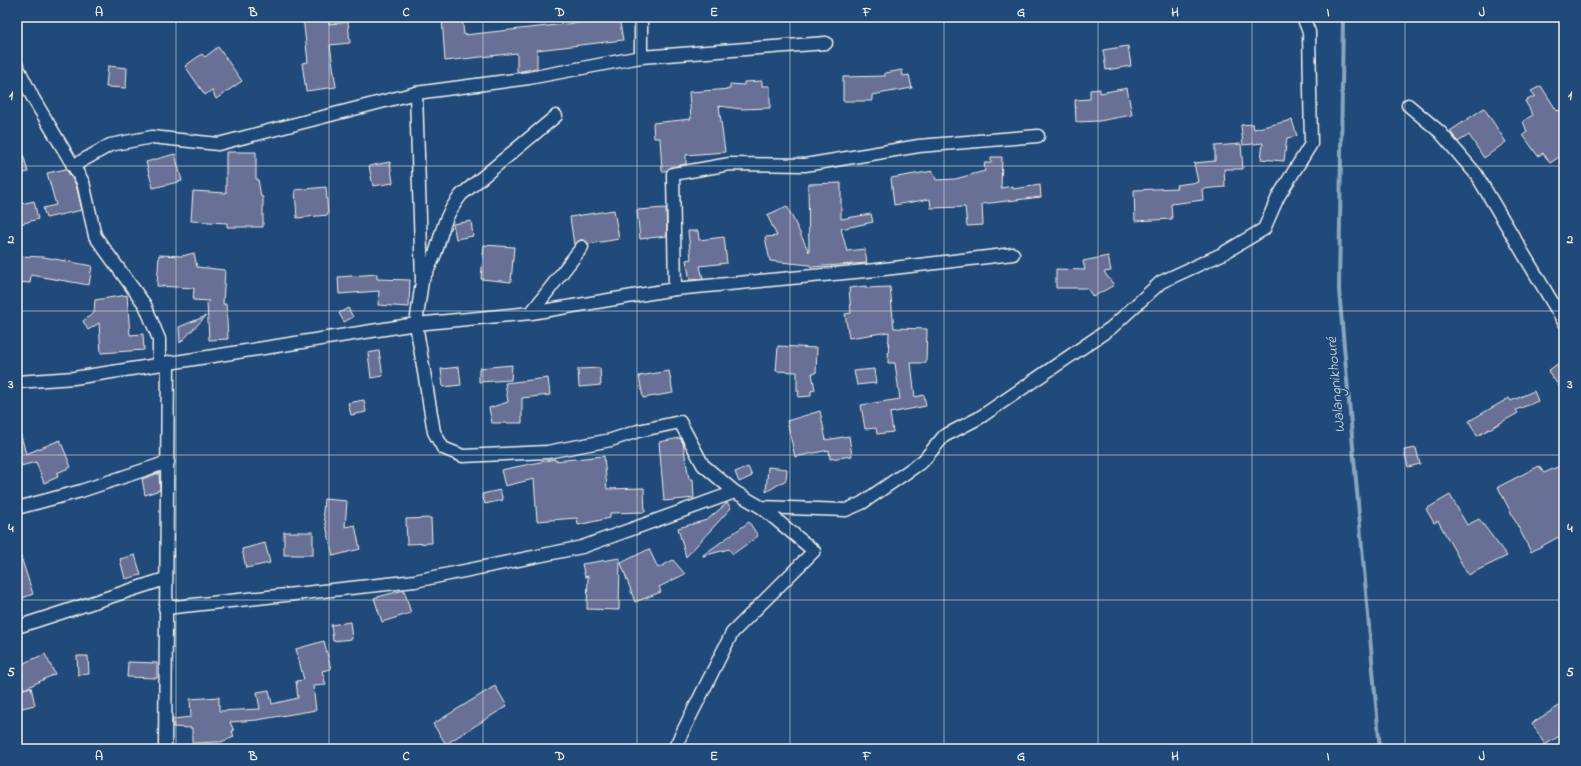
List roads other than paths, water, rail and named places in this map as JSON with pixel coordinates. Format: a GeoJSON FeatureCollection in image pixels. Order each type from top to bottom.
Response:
{"type":"FeatureCollection","features":[{"type":"Feature","properties":{"kind":"street"},"geometry":{"type":"LineString","coordinates":[[641,17],[641,57]]}},
{"type":"Feature","properties":{"kind":"street"},"geometry":{"type":"LineString","coordinates":[[761,507],[846,510],[862,503],[923,461],[944,436],[979,418],[1111,328],[1161,282],[1222,254],[1264,229],[1278,197],[1311,144],[1309,32],[1303,17]]}},
{"type":"Feature","properties":{"kind":"street"},"geometry":{"type":"LineString","coordinates":[[73,166],[110,145],[152,137],[218,144],[416,93],[529,78],[641,57],[826,43]]}},
{"type":"Feature","properties":{"kind":"street"},"geometry":{"type":"LineString","coordinates":[[17,66],[33,98],[83,182],[96,236],[145,305],[159,339],[163,363],[168,462],[165,579],[165,749]]}},
{"type":"Feature","properties":{"kind":"street"},"geometry":{"type":"LineString","coordinates":[[416,93],[422,281],[416,324],[434,432],[443,448],[463,456],[547,452],[610,440],[638,431],[680,422],[702,465],[735,492],[761,507],[814,551],[732,633],[674,749]]}},
{"type":"Feature","properties":{"kind":"street"},"geometry":{"type":"LineString","coordinates":[[1408,105],[1440,132],[1476,174],[1564,322]]}},
{"type":"Feature","properties":{"kind":"street"},"geometry":{"type":"LineString","coordinates":[[422,281],[437,249],[442,225],[450,209],[461,195],[556,116]]}},
{"type":"Feature","properties":{"kind":"street"},"geometry":{"type":"LineString","coordinates":[[675,289],[673,174],[730,164],[805,165],[919,146],[1038,136]]}},
{"type":"Feature","properties":{"kind":"street"},"geometry":{"type":"LineString","coordinates":[[531,313],[582,247]]}},
{"type":"Feature","properties":{"kind":"street"},"geometry":{"type":"LineString","coordinates":[[17,382],[74,378],[416,324],[531,313],[675,289],[876,270],[1012,254]]}},
{"type":"Feature","properties":{"kind":"street"},"geometry":{"type":"LineString","coordinates":[[17,508],[80,491],[168,462]]}},
{"type":"Feature","properties":{"kind":"street"},"geometry":{"type":"LineString","coordinates":[[165,608],[423,580],[582,547],[735,492]]}},
{"type":"Feature","properties":{"kind":"street"},"geometry":{"type":"LineString","coordinates":[[17,626],[165,579]]}},
{"type":"Feature","properties":{"kind":"waterway","name":"Walangnikhouré"},"geometry":{"type":"LineString","coordinates":[[1343,17],[1339,290],[1380,749]]}}]}
